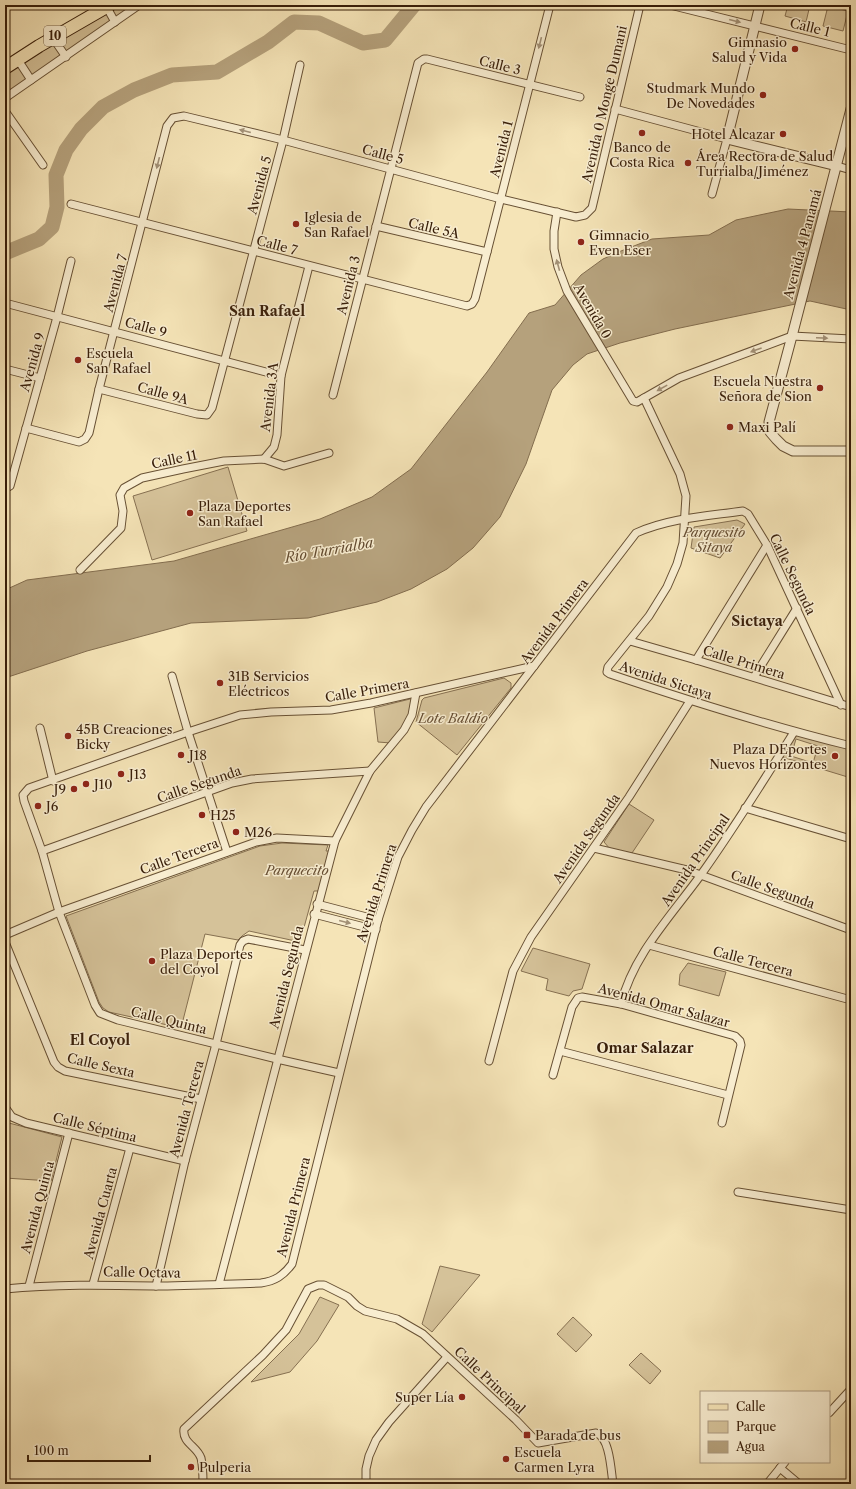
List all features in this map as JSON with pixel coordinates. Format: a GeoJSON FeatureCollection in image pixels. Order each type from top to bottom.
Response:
{"type":"FeatureCollection","features":[{"type":"Feature","properties":{"kind":"main road","name":"10"},"geometry":{"type":"LineString","coordinates":[[5,68],[108,5]]}},
{"type":"Feature","properties":{"kind":"street"},"geometry":{"type":"LineString","coordinates":[[108,5],[114,22]]}},
{"type":"Feature","properties":{"kind":"street"},"geometry":{"type":"LineString","coordinates":[[5,98],[139,5]]}},
{"type":"Feature","properties":{"kind":"street","name":"Avenida 1"},"geometry":{"type":"LineString","coordinates":[[475,299],[550,5]]}},
{"type":"Feature","properties":{"kind":"street","name":"Avenida 0 Monge Dumani"},"geometry":{"type":"LineString","coordinates":[[592,208],[640,5]]}},
{"type":"Feature","properties":{"kind":"street","name":"Calle 1"},"geometry":{"type":"LineString","coordinates":[[670,5],[851,50]]}},
{"type":"Feature","properties":{"kind":"street"},"geometry":{"type":"LineString","coordinates":[[712,194],[760,5]]}},
{"type":"Feature","properties":{"kind":"street"},"geometry":{"type":"LineString","coordinates":[[53,38],[66,57]]}},
{"type":"Feature","properties":{"kind":"street","name":"Calle 3"},"geometry":{"type":"LineString","coordinates":[[417,66],[420,61],[427,59],[580,97]]}},
{"type":"Feature","properties":{"kind":"street"},"geometry":{"type":"LineString","coordinates":[[18,60],[31,80]]}},
{"type":"Feature","properties":{"kind":"street","name":"Avenida 5"},"geometry":{"type":"LineString","coordinates":[[197,414],[207,415],[212,408],[283,140],[300,65]]}},
{"type":"Feature","properties":{"kind":"street","name":"Avenida 3"},"geometry":{"type":"LineString","coordinates":[[333,394],[417,66]]}},
{"type":"Feature","properties":{"kind":"street"},"geometry":{"type":"LineString","coordinates":[[615,109],[851,170]]}},
{"type":"Feature","properties":{"kind":"street","name":"Avenida 4 Panamá"},"geometry":{"type":"LineString","coordinates":[[851,109],[769,422],[770,432],[783,446],[793,451],[851,451]]}},
{"type":"Feature","properties":{"kind":"street"},"geometry":{"type":"LineString","coordinates":[[5,111],[43,165]]}},
{"type":"Feature","properties":{"kind":"street","name":"Calle 5"},"geometry":{"type":"LineString","coordinates":[[167,126],[173,118],[184,116],[283,140],[501,199],[576,217],[585,215],[592,208]]}},
{"type":"Feature","properties":{"kind":"street","name":"Avenida 7"},"geometry":{"type":"LineString","coordinates":[[26,428],[79,442],[85,439],[89,433],[167,126]]}},
{"type":"Feature","properties":{"kind":"street","name":"Calle 7"},"geometry":{"type":"LineString","coordinates":[[71,204],[467,306],[472,304],[475,299]]}},
{"type":"Feature","properties":{"kind":"street","name":"Avenida 0"},"geometry":{"type":"LineString","coordinates":[[557,212],[554,231],[554,249],[567,291],[633,401],[637,402],[644,398]]}},
{"type":"Feature","properties":{"kind":"street","name":"Calle 5A"},"geometry":{"type":"LineString","coordinates":[[376,226],[487,252]]}},
{"type":"Feature","properties":{"kind":"street","name":"Avenida 9"},"geometry":{"type":"LineString","coordinates":[[5,489],[10,486],[71,261]]}},
{"type":"Feature","properties":{"kind":"street","name":"Avenida 3A"},"geometry":{"type":"LineString","coordinates":[[264,459],[274,447],[277,436],[281,376],[309,266]]}},
{"type":"Feature","properties":{"kind":"street","name":"Calle 9"},"geometry":{"type":"LineString","coordinates":[[5,303],[281,376]]}},
{"type":"Feature","properties":{"kind":"street"},"geometry":{"type":"LineString","coordinates":[[644,398],[679,378],[792,336],[851,339]]}},
{"type":"Feature","properties":{"kind":"street"},"geometry":{"type":"LineString","coordinates":[[5,369],[40,378]]}},
{"type":"Feature","properties":{"kind":"street","name":"Calle 9A"},"geometry":{"type":"LineString","coordinates":[[99,389],[197,414]]}},
{"type":"Feature","properties":{"kind":"street","name":"Avenida Sictaya"},"geometry":{"type":"LineString","coordinates":[[644,398],[680,474],[686,496],[683,543],[677,564],[667,587],[649,616],[608,667],[607,672],[690,701],[794,732],[851,746]]}},
{"type":"Feature","properties":{"kind":"street","name":"Calle 11"},"geometry":{"type":"LineString","coordinates":[[80,570],[121,528],[123,510],[120,495],[124,488],[142,478],[224,461],[264,459],[284,466],[329,453]]}},
{"type":"Feature","properties":{"kind":"street","name":"Calle Segunda"},"geometry":{"type":"LineString","coordinates":[[685,520],[743,511],[748,514],[767,545],[841,705]]}},
{"type":"Feature","properties":{"kind":"street","name":"Avenida Primera"},"geometry":{"type":"LineString","coordinates":[[279,1278],[292,1264],[378,920],[398,857],[412,830],[426,807],[636,533],[646,528],[685,520]]}},
{"type":"Feature","properties":{"kind":"street"},"geometry":{"type":"LineString","coordinates":[[696,660],[767,545]]}},
{"type":"Feature","properties":{"kind":"street"},"geometry":{"type":"LineString","coordinates":[[754,678],[797,608]]}},
{"type":"Feature","properties":{"kind":"street","name":"Calle Primera"},"geometry":{"type":"LineString","coordinates":[[630,641],[851,707]]}},
{"type":"Feature","properties":{"kind":"street","name":"Calle Primera"},"geometry":{"type":"LineString","coordinates":[[42,851],[24,801],[23,795],[29,788],[53,781],[188,732],[240,715],[271,712],[332,710],[416,693],[534,666]]}},
{"type":"Feature","properties":{"kind":"street"},"geometry":{"type":"LineString","coordinates":[[172,676],[207,793],[227,852]]}},
{"type":"Feature","properties":{"kind":"street","name":"Avenida Segunda"},"geometry":{"type":"LineString","coordinates":[[219,1284],[334,841],[370,771],[404,730],[412,715],[416,693]]}},
{"type":"Feature","properties":{"kind":"street","name":"Avenida Segunda"},"geometry":{"type":"LineString","coordinates":[[489,1061],[513,971],[531,937],[594,848],[649,766],[690,701]]}},
{"type":"Feature","properties":{"kind":"street"},"geometry":{"type":"LineString","coordinates":[[40,728],[53,781]]}},
{"type":"Feature","properties":{"kind":"street","name":"Avenida Principal"},"geometry":{"type":"LineString","coordinates":[[621,1004],[630,976],[649,945],[700,875],[794,732]]}},
{"type":"Feature","properties":{"kind":"street","name":"Calle Segunda"},"geometry":{"type":"LineString","coordinates":[[42,851],[232,783],[252,779],[370,771]]}},
{"type":"Feature","properties":{"kind":"street"},"geometry":{"type":"LineString","coordinates":[[745,808],[851,839]]}},
{"type":"Feature","properties":{"kind":"street","name":"Calle Tercera"},"geometry":{"type":"LineString","coordinates":[[5,934],[60,912],[256,842],[277,838],[334,841]]}},
{"type":"Feature","properties":{"kind":"street","name":"Calle Segunda"},"geometry":{"type":"LineString","coordinates":[[594,848],[687,870],[851,930]]}},
{"type":"Feature","properties":{"kind":"street"},"geometry":{"type":"LineString","coordinates":[[42,851],[60,912]]}},
{"type":"Feature","properties":{"kind":"street"},"geometry":{"type":"LineString","coordinates":[[317,904],[378,920]]}},
{"type":"Feature","properties":{"kind":"street","name":"Calle Quinta"},"geometry":{"type":"LineString","coordinates":[[60,912],[95,1005],[100,1013],[118,1020],[339,1073]]}},
{"type":"Feature","properties":{"kind":"street"},"geometry":{"type":"LineString","coordinates":[[314,914],[376,930]]}},
{"type":"Feature","properties":{"kind":"street","name":"Avenida Tercera"},"geometry":{"type":"LineString","coordinates":[[156,1286],[184,1161],[216,1044],[240,945],[243,941],[248,939],[305,950]]}},
{"type":"Feature","properties":{"kind":"street","name":"Calle Sexta"},"geometry":{"type":"LineString","coordinates":[[5,942],[44,1040],[54,1062],[58,1067],[65,1071],[201,1099]]}},
{"type":"Feature","properties":{"kind":"street","name":"Calle Tercera"},"geometry":{"type":"LineString","coordinates":[[649,945],[851,1000]]}},
{"type":"Feature","properties":{"kind":"street","name":"Avenida Omar Salazar"},"geometry":{"type":"LineString","coordinates":[[553,1075],[572,1007],[578,998],[582,996],[621,1004],[738,1038],[740,1040],[741,1045],[722,1123]]}},
{"type":"Feature","properties":{"kind":"street"},"geometry":{"type":"LineString","coordinates":[[560,1051],[728,1096]]}},
{"type":"Feature","properties":{"kind":"street","name":"Calle Séptima"},"geometry":{"type":"LineString","coordinates":[[5,1107],[12,1117],[26,1123],[184,1161]]}},
{"type":"Feature","properties":{"kind":"street","name":"Avenida Quinta"},"geometry":{"type":"LineString","coordinates":[[29,1286],[69,1133]]}},
{"type":"Feature","properties":{"kind":"street","name":"Avenida Cuarta"},"geometry":{"type":"LineString","coordinates":[[93,1284],[130,1148]]}},
{"type":"Feature","properties":{"kind":"street"},"geometry":{"type":"LineString","coordinates":[[738,1192],[851,1210]]}},
{"type":"Feature","properties":{"kind":"street","name":"Calle Octava"},"geometry":{"type":"LineString","coordinates":[[5,1289],[29,1286],[93,1284],[156,1286],[261,1283],[270,1282],[279,1278]]}},
{"type":"Feature","properties":{"kind":"street","name":"Calle Principal"},"geometry":{"type":"LineString","coordinates":[[204,1484],[200,1457],[185,1439],[183,1434],[184,1429],[263,1355],[286,1330],[308,1289],[313,1286],[324,1285],[348,1297],[356,1306],[365,1311],[397,1319],[418,1330],[516,1420],[538,1443],[596,1433],[603,1436],[606,1443],[613,1484]]}},
{"type":"Feature","properties":{"kind":"street"},"geometry":{"type":"LineString","coordinates":[[366,1484],[366,1469],[369,1456],[376,1440],[389,1422],[447,1357]]}},
{"type":"Feature","properties":{"kind":"street"},"geometry":{"type":"LineString","coordinates":[[830,1412],[851,1389]]}},
{"type":"Feature","properties":{"kind":"street"},"geometry":{"type":"LineString","coordinates":[[767,1484],[785,1463]]}},
{"type":"Feature","properties":{"kind":"street"},"geometry":{"type":"LineString","coordinates":[[780,1468],[799,1484]]}},
{"type":"Feature","properties":{"kind":"green space"},"geometry":{"type":"Polygon","coordinates":[[[125,5],[136,5],[5,94],[5,72],[104,11],[125,5]]]}},
{"type":"Feature","properties":{"kind":"green space"},"geometry":{"type":"Polygon","coordinates":[[[788,5],[810,5],[806,22],[785,16],[788,5]]]}},
{"type":"Feature","properties":{"kind":"green space"},"geometry":{"type":"Polygon","coordinates":[[[828,6],[848,11],[843,31],[823,26],[828,6]]]}},
{"type":"Feature","properties":{"kind":"green space","name":"Plaza Deportes San Rafael"},"geometry":{"type":"Polygon","coordinates":[[[228,467],[247,531],[152,560],[133,496],[228,467]]]}},
{"type":"Feature","properties":{"kind":"green space","name":"Parquesito Sitaya"},"geometry":{"type":"Polygon","coordinates":[[[737,520],[745,524],[720,558],[691,548],[694,527],[737,520]]]}},
{"type":"Feature","properties":{"kind":"green space","name":"Lote Baldío"},"geometry":{"type":"Polygon","coordinates":[[[504,678],[511,683],[511,688],[457,755],[416,722],[422,700],[424,698],[504,678]]]}},
{"type":"Feature","properties":{"kind":"green space","name":"Lote Baldío"},"geometry":{"type":"Polygon","coordinates":[[[414,698],[407,724],[391,743],[378,742],[374,708],[414,698]]]}},
{"type":"Feature","properties":{"kind":"green space"},"geometry":{"type":"Polygon","coordinates":[[[795,734],[851,749],[851,778],[782,757],[795,734]],[[796,739],[791,756],[813,763],[818,746],[796,739]]]}},
{"type":"Feature","properties":{"kind":"green space"},"geometry":{"type":"Polygon","coordinates":[[[629,804],[654,820],[632,853],[610,849],[604,842],[629,804]]]}},
{"type":"Feature","properties":{"kind":"green space","name":"Parquecito"},"geometry":{"type":"Polygon","coordinates":[[[282,843],[328,845],[326,851],[329,851],[319,891],[314,891],[300,942],[249,931],[238,940],[205,934],[181,1028],[109,1012],[103,1008],[99,1002],[66,916],[260,846],[282,843]]]}},
{"type":"Feature","properties":{"kind":"green space"},"geometry":{"type":"Polygon","coordinates":[[[533,948],[590,964],[582,989],[573,991],[569,996],[546,990],[548,979],[521,971],[533,948]]]}},
{"type":"Feature","properties":{"kind":"green space"},"geometry":{"type":"Polygon","coordinates":[[[688,963],[726,972],[719,996],[679,985],[680,974],[688,963]]]}},
{"type":"Feature","properties":{"kind":"green space"},"geometry":{"type":"Polygon","coordinates":[[[5,1118],[9,1123],[62,1137],[51,1181],[5,1178],[5,1118]]]}},
{"type":"Feature","properties":{"kind":"green space"},"geometry":{"type":"Polygon","coordinates":[[[440,1266],[480,1275],[432,1332],[422,1324],[440,1266]]]}},
{"type":"Feature","properties":{"kind":"green space"},"geometry":{"type":"Polygon","coordinates":[[[320,1297],[339,1305],[317,1341],[290,1372],[251,1382],[299,1334],[320,1297]]]}},
{"type":"Feature","properties":{"kind":"green space"},"geometry":{"type":"Polygon","coordinates":[[[573,1317],[592,1335],[576,1352],[557,1334],[573,1317]]]}},
{"type":"Feature","properties":{"kind":"green space"},"geometry":{"type":"Polygon","coordinates":[[[641,1353],[661,1371],[650,1384],[629,1365],[641,1353]]]}},
{"type":"Feature","properties":{"kind":"water","name":"Río Turrialba"},"geometry":{"type":"Polygon","coordinates":[[[788,209],[851,212],[851,310],[810,301],[675,329],[620,343],[587,354],[573,365],[552,390],[526,464],[500,517],[473,548],[447,569],[411,589],[377,602],[308,618],[191,623],[87,651],[5,678],[5,590],[27,580],[174,561],[320,519],[372,497],[411,469],[487,372],[529,313],[555,305],[581,275],[603,259],[652,239],[709,235],[736,220],[788,209]]]}},
{"type":"Feature","properties":{"kind":"waterway"},"geometry":{"type":"LineString","coordinates":[[5,253],[39,239],[52,227],[57,207],[56,175],[66,150],[81,129],[103,107],[134,90],[172,75],[217,72],[268,42],[294,22],[319,23],[363,43],[385,40],[414,5]]}},
{"type":"Feature","properties":{"kind":"place","name":"Gimnasio Salud y Vida"},"geometry":{"type":"Point","coordinates":[795,49]}},
{"type":"Feature","properties":{"kind":"place","name":"Studmark Mundo De Novedades"},"geometry":{"type":"Point","coordinates":[763,95]}},
{"type":"Feature","properties":{"kind":"place","name":"Banco de Costa Rica"},"geometry":{"type":"Point","coordinates":[642,133]}},
{"type":"Feature","properties":{"kind":"place","name":"Hotel Alcazar"},"geometry":{"type":"Point","coordinates":[783,134]}},
{"type":"Feature","properties":{"kind":"place","name":"Área Rectora de Salud Turrialba/Jiménez"},"geometry":{"type":"Point","coordinates":[688,163]}},
{"type":"Feature","properties":{"kind":"place","name":"Iglesia de San Rafael"},"geometry":{"type":"Point","coordinates":[296,224]}},
{"type":"Feature","properties":{"kind":"place","name":"Gimnacio Even Eser"},"geometry":{"type":"Point","coordinates":[581,242]}},
{"type":"Feature","properties":{"kind":"place","name":"Escuela San Rafael"},"geometry":{"type":"Point","coordinates":[78,360]}},
{"type":"Feature","properties":{"kind":"place","name":"Escuela Nuestra Señora de Sion"},"geometry":{"type":"Point","coordinates":[820,388]}},
{"type":"Feature","properties":{"kind":"place","name":"Maxi Palí"},"geometry":{"type":"Point","coordinates":[730,427]}},
{"type":"Feature","properties":{"kind":"place","name":"Plaza Deportes San Rafael"},"geometry":{"type":"Point","coordinates":[190,513]}},
{"type":"Feature","properties":{"kind":"place","name":"31B Servicios Eléctricos"},"geometry":{"type":"Point","coordinates":[220,683]}},
{"type":"Feature","properties":{"kind":"place","name":"45B Creaciones Bicky"},"geometry":{"type":"Point","coordinates":[68,736]}},
{"type":"Feature","properties":{"kind":"place","name":"J18"},"geometry":{"type":"Point","coordinates":[181,755]}},
{"type":"Feature","properties":{"kind":"place","name":"Plaza DEportes Nuevos Horizontes"},"geometry":{"type":"Point","coordinates":[835,756]}},
{"type":"Feature","properties":{"kind":"place","name":"J13"},"geometry":{"type":"Point","coordinates":[121,774]}},
{"type":"Feature","properties":{"kind":"place","name":"J10"},"geometry":{"type":"Point","coordinates":[86,784]}},
{"type":"Feature","properties":{"kind":"place","name":"J9"},"geometry":{"type":"Point","coordinates":[74,789]}},
{"type":"Feature","properties":{"kind":"place","name":"J6"},"geometry":{"type":"Point","coordinates":[38,806]}},
{"type":"Feature","properties":{"kind":"place","name":"H25"},"geometry":{"type":"Point","coordinates":[202,815]}},
{"type":"Feature","properties":{"kind":"place","name":"M26"},"geometry":{"type":"Point","coordinates":[236,832]}},
{"type":"Feature","properties":{"kind":"place","name":"Plaza Deportes del Coyol"},"geometry":{"type":"Point","coordinates":[152,961]}},
{"type":"Feature","properties":{"kind":"place","name":"Super Lía"},"geometry":{"type":"Point","coordinates":[462,1397]}},
{"type":"Feature","properties":{"kind":"place","name":"Parada de bus"},"geometry":{"type":"Point","coordinates":[527,1435]}},
{"type":"Feature","properties":{"kind":"place","name":"Escuela Carmen Lyra"},"geometry":{"type":"Point","coordinates":[506,1459]}},
{"type":"Feature","properties":{"kind":"place","name":"Pulperia"},"geometry":{"type":"Point","coordinates":[191,1467]}},
{"type":"Feature","properties":{"kind":"district","name":"San Rafael"},"geometry":{"type":"Point","coordinates":[267,311]}},
{"type":"Feature","properties":{"kind":"district","name":"Sictaya"},"geometry":{"type":"Point","coordinates":[757,621]}},
{"type":"Feature","properties":{"kind":"district","name":"El Coyol"},"geometry":{"type":"Point","coordinates":[100,1040]}},
{"type":"Feature","properties":{"kind":"district","name":"Omar Salazar"},"geometry":{"type":"Point","coordinates":[645,1048]}}]}
